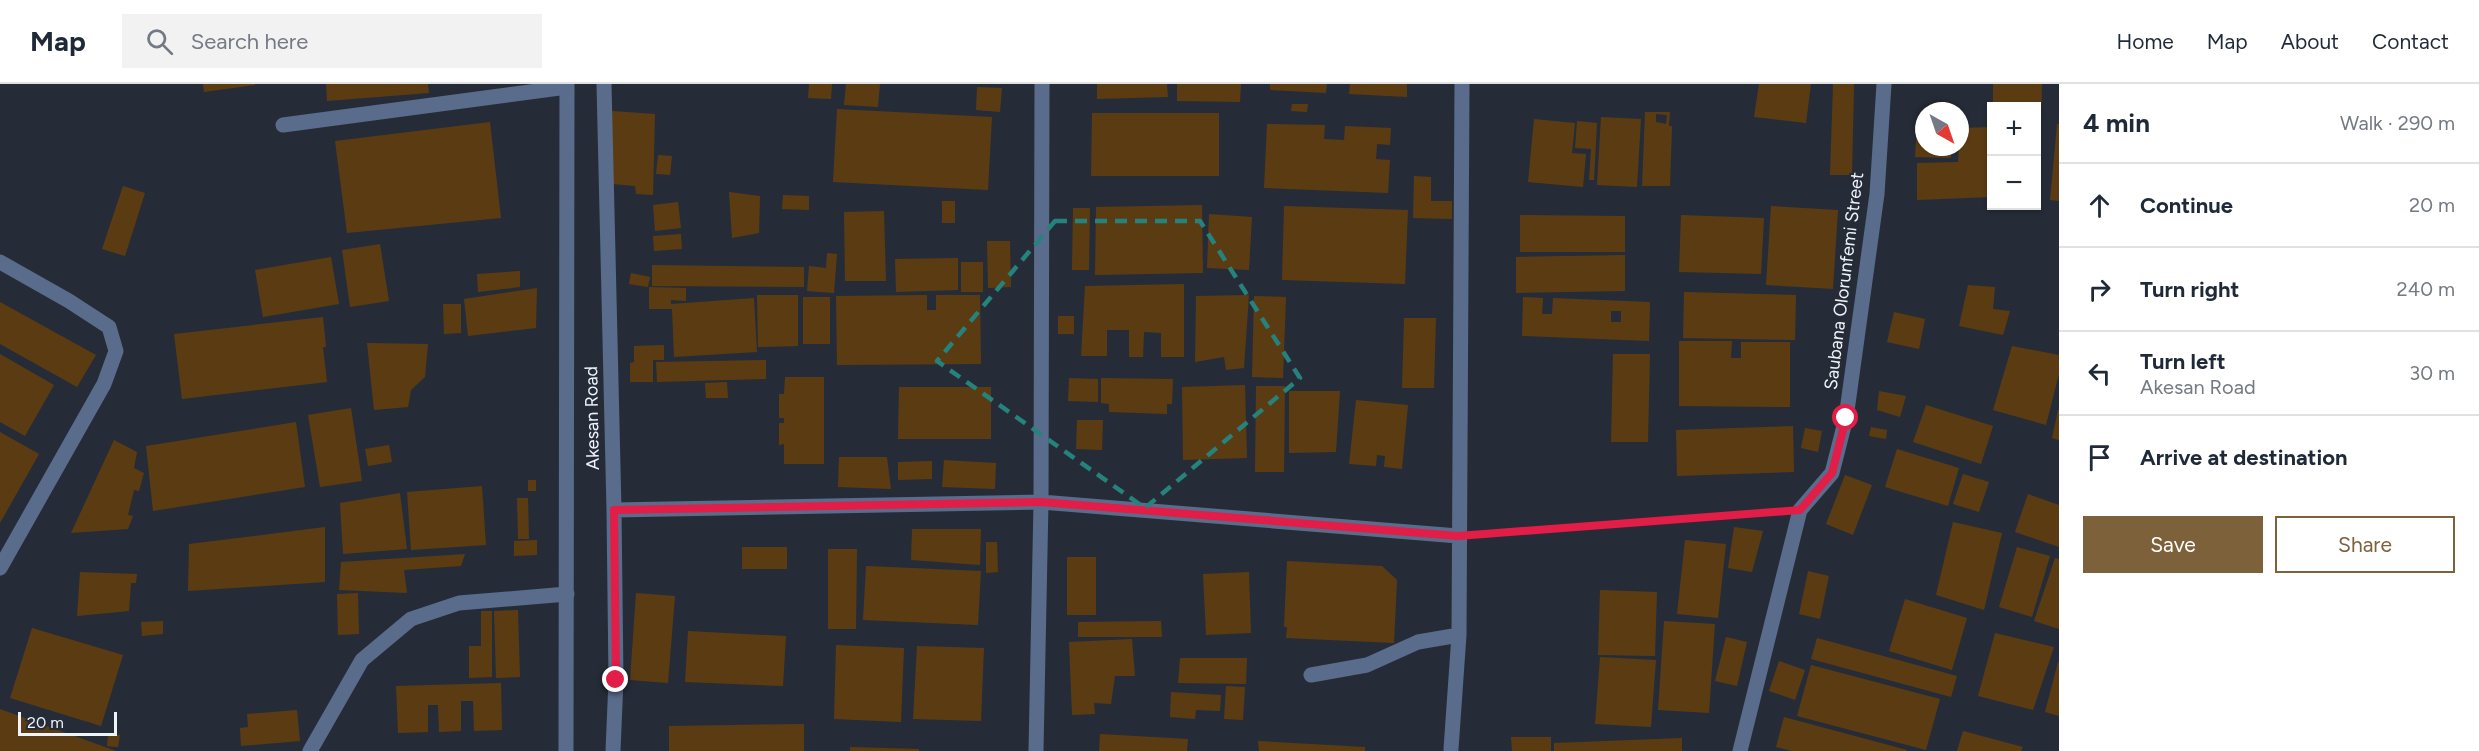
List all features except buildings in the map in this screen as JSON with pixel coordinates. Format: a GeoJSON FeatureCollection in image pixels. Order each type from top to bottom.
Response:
{"type":"FeatureCollection","features":[{"type":"Feature","properties":{"kind":"street","name":"Akesan Road"},"geometry":{"type":"LineString","coordinates":[[604,84],[614,510],[616,680],[613,751]]}},
{"type":"Feature","properties":{"kind":"street"},"geometry":{"type":"LineString","coordinates":[[1036,751],[1041,502],[1042,84]]}},
{"type":"Feature","properties":{"kind":"street"},"geometry":{"type":"LineString","coordinates":[[1451,749],[1459,635],[1462,84]]}},
{"type":"Feature","properties":{"kind":"street","name":"Saubana Olorunfemi Street"},"geometry":{"type":"LineString","coordinates":[[1740,751],[1800,510],[1832,473],[1846,418],[1877,194],[1884,84]]}},
{"type":"Feature","properties":{"kind":"street","name":"Akesan Road"},"geometry":{"type":"LineString","coordinates":[[566,751],[567,85]]}},
{"type":"Feature","properties":{"kind":"street"},"geometry":{"type":"LineString","coordinates":[[283,124],[567,85]]}},
{"type":"Feature","properties":{"kind":"street"},"geometry":{"type":"LineString","coordinates":[[0,262],[69,301],[109,327],[116,351],[104,384],[0,568]]}},
{"type":"Feature","properties":{"kind":"street"},"geometry":{"type":"LineString","coordinates":[[614,510],[1041,502],[1458,536]]}},
{"type":"Feature","properties":{"kind":"street"},"geometry":{"type":"LineString","coordinates":[[310,751],[362,660],[411,619],[459,603],[567,594]]}},
{"type":"Feature","properties":{"kind":"street"},"geometry":{"type":"LineString","coordinates":[[1311,675],[1367,664],[1418,642],[1459,635]]}},
{"type":"Feature","properties":{"kind":"path"},"geometry":{"type":"LineString","coordinates":[[1458,536],[1800,510]]}},
{"type":"Feature","properties":{"kind":"highlighted area"},"geometry":{"type":"Polygon","coordinates":[[[1055,221],[1200,221],[1300,378],[1145,508],[937,361],[1055,221]]]}},
{"type":"Feature","properties":{"kind":"route"},"geometry":{"type":"LineString","coordinates":[[616,680],[613,593],[614,510],[1041,502],[1458,536],[1800,510],[1832,473],[1846,418]]}}]}
